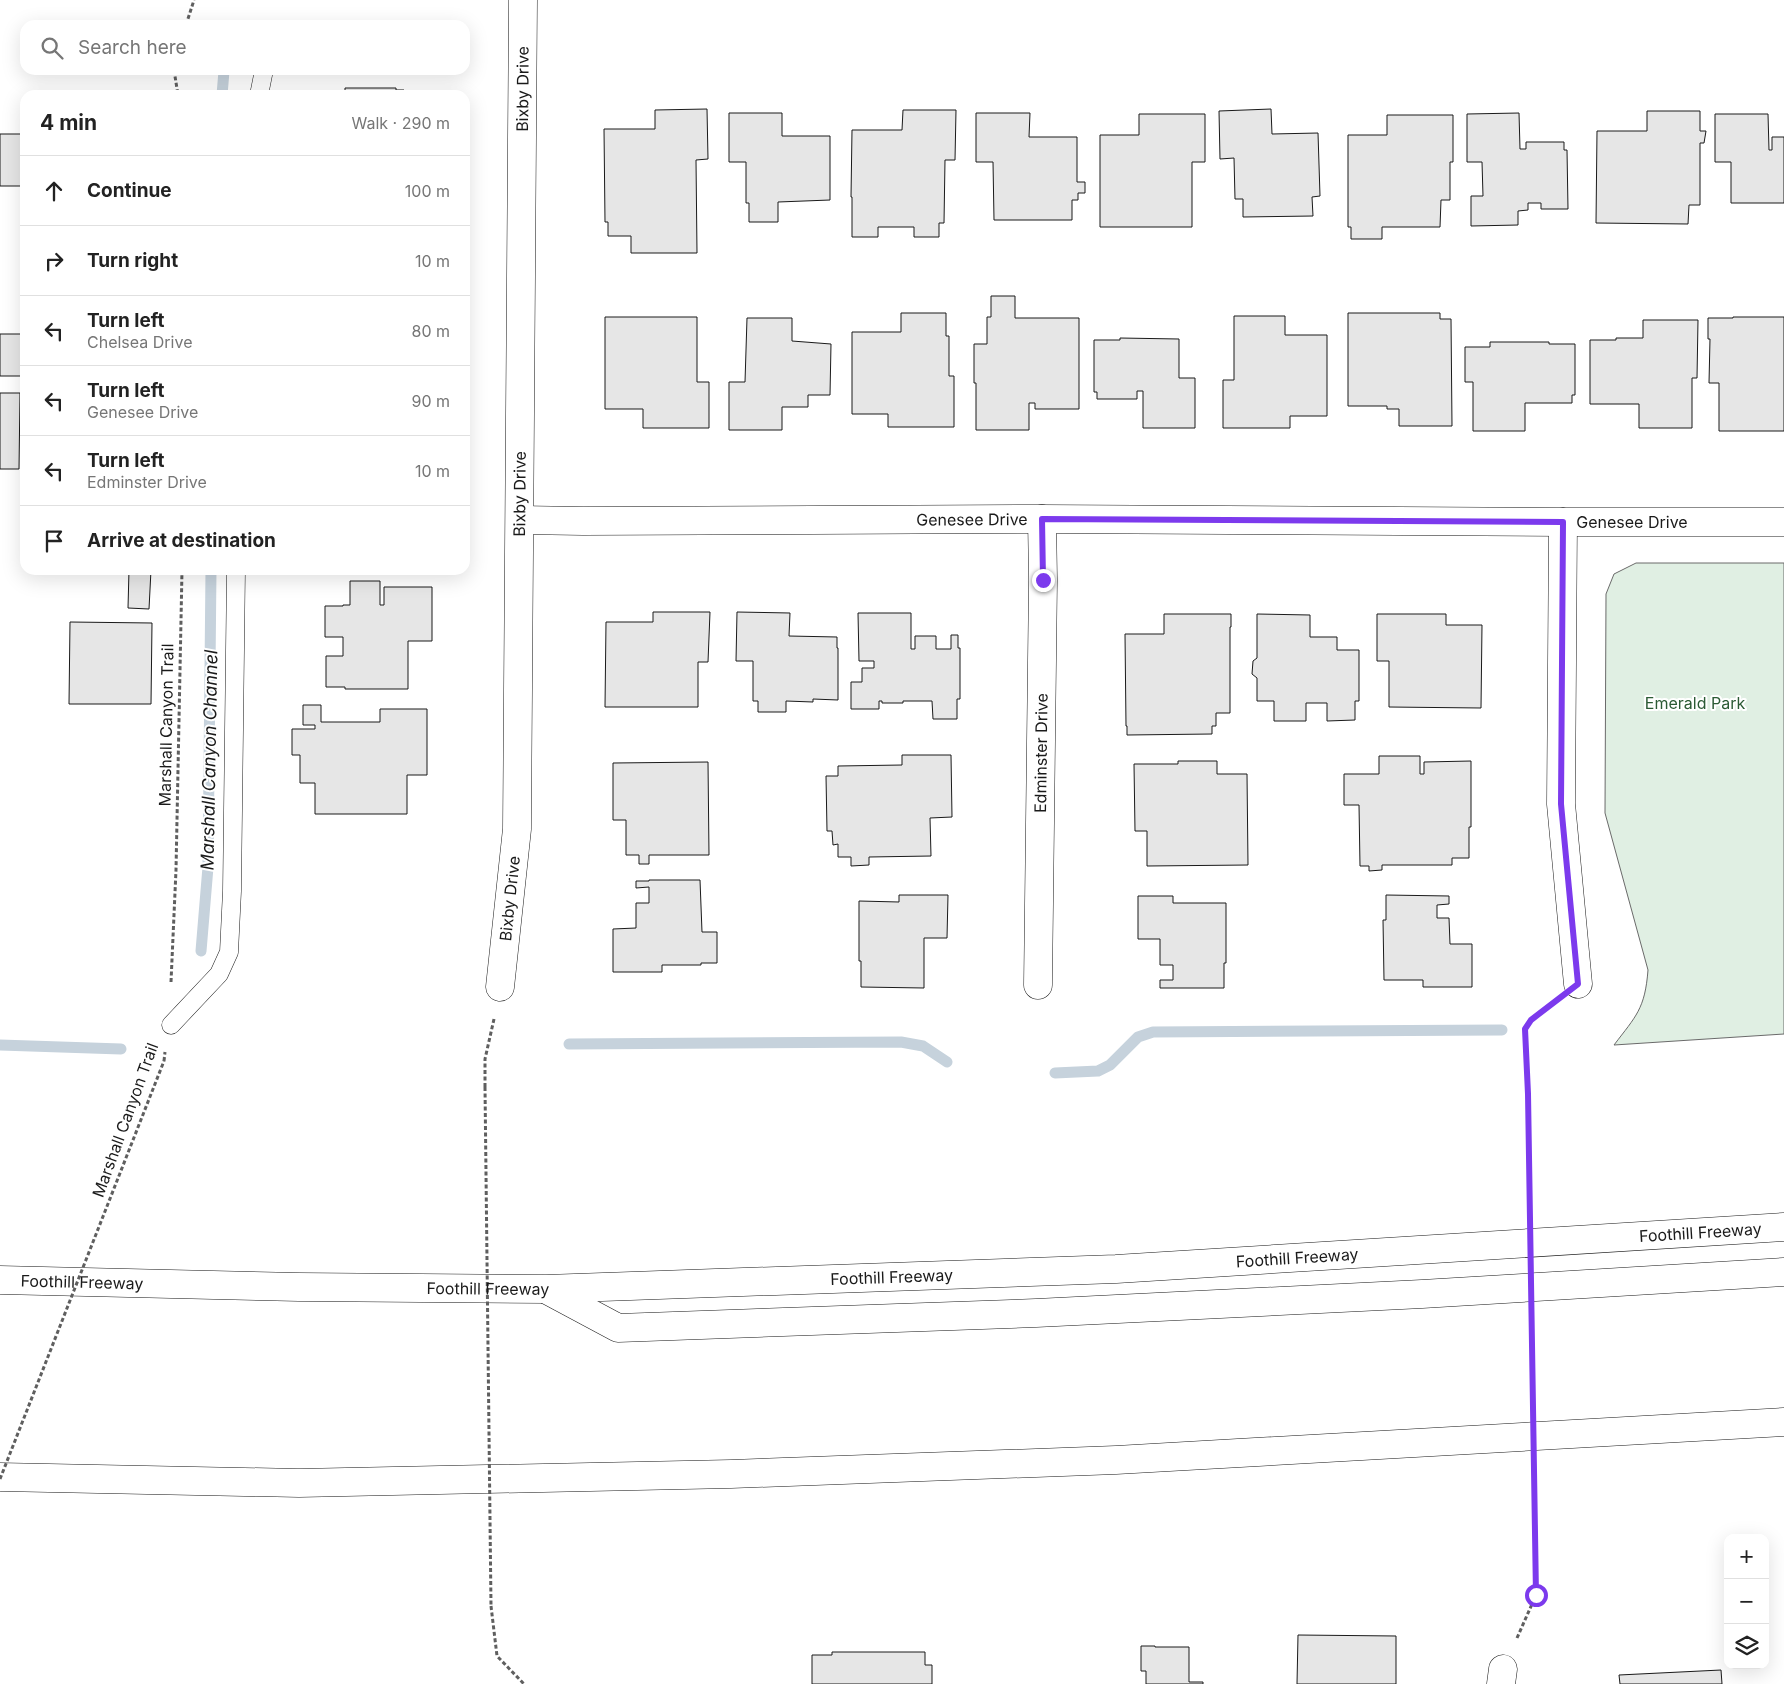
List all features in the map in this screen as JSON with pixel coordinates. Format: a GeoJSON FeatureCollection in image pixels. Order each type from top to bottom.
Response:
{"type":"FeatureCollection","features":[{"type":"Feature","properties":{"kind":"main road","name":"Bixby Drive"},"geometry":{"type":"LineString","coordinates":[[500,987],[517,829],[523,0]]}},
{"type":"Feature","properties":{"kind":"main road","name":"Genesee Drive"},"geometry":{"type":"LineString","coordinates":[[520,520],[1042,519],[1784,522]]}},
{"type":"Feature","properties":{"kind":"main road","name":"Edminster Drive"},"geometry":{"type":"LineString","coordinates":[[1038,985],[1043,580],[1042,519]]}},
{"type":"Feature","properties":{"kind":"main road"},"geometry":{"type":"LineString","coordinates":[[1563,522],[1561,804],[1578,984]]}},
{"type":"Feature","properties":{"kind":"main road","name":"Foothill Freeway"},"geometry":{"type":"LineString","coordinates":[[0,1280],[299,1287],[546,1289],[1116,1269],[1784,1228]]}},
{"type":"Feature","properties":{"kind":"main road"},"geometry":{"type":"LineString","coordinates":[[546,1289],[618,1328],[1036,1313],[1432,1293],[1784,1272]]}},
{"type":"Feature","properties":{"kind":"main road"},"geometry":{"type":"LineString","coordinates":[[0,1478],[299,1483],[731,1474],[1116,1460],[1784,1422]]}},
{"type":"Feature","properties":{"kind":"lane"},"geometry":{"type":"LineString","coordinates":[[260,90],[263,75]]}},
{"type":"Feature","properties":{"kind":"lane"},"geometry":{"type":"LineString","coordinates":[[171,1025],[219,974],[229,952],[232,891],[236,575]]}},
{"type":"Feature","properties":{"kind":"path"},"geometry":{"type":"LineString","coordinates":[[188,20],[194,0]]}},
{"type":"Feature","properties":{"kind":"path"},"geometry":{"type":"LineString","coordinates":[[175,75],[177,90]]}},
{"type":"Feature","properties":{"kind":"path","name":"Marshall Canyon Trail"},"geometry":{"type":"LineString","coordinates":[[0,1478],[164,1061],[171,1025],[182,575]]}},
{"type":"Feature","properties":{"kind":"path"},"geometry":{"type":"LineString","coordinates":[[1502,1676],[1536,1595],[1528,1094],[1525,1029],[1531,1020],[1578,984]]}},
{"type":"Feature","properties":{"kind":"path"},"geometry":{"type":"LineString","coordinates":[[500,987],[485,1059],[491,1606],[497,1656],[524,1684]]}},
{"type":"Feature","properties":{"kind":"green space","name":"Emerald Park"},"geometry":{"type":"Polygon","coordinates":[[[1636,563],[1784,563],[1784,1034],[1614,1045],[1628,1027],[1642,1003],[1648,970],[1605,813],[1606,594],[1614,574],[1636,563]]]}},
{"type":"Feature","properties":{"kind":"building"},"geometry":{"type":"Polygon","coordinates":[[[345,88],[396,88],[396,90],[345,90],[345,88]]]}},
{"type":"Feature","properties":{"kind":"building"},"geometry":{"type":"Polygon","coordinates":[[[707,109],[708,159],[696,160],[697,253],[631,253],[631,236],[608,236],[608,222],[605,222],[604,129],[655,129],[655,110],[707,109]]]}},
{"type":"Feature","properties":{"kind":"building"},"geometry":{"type":"Polygon","coordinates":[[[1271,109],[1272,134],[1318,133],[1320,196],[1312,197],[1313,216],[1243,217],[1243,199],[1235,199],[1234,158],[1220,159],[1219,111],[1271,109]]]}},
{"type":"Feature","properties":{"kind":"building"},"geometry":{"type":"Polygon","coordinates":[[[903,110],[956,110],[955,160],[945,160],[944,223],[939,223],[939,237],[914,237],[914,227],[878,227],[878,237],[852,237],[852,130],[902,130],[903,110]]]}},
{"type":"Feature","properties":{"kind":"building"},"geometry":{"type":"Polygon","coordinates":[[[1647,111],[1700,111],[1700,131],[1706,131],[1704,143],[1700,143],[1700,205],[1689,205],[1688,224],[1596,223],[1597,131],[1647,131],[1647,111]]]}},
{"type":"Feature","properties":{"kind":"building"},"geometry":{"type":"Polygon","coordinates":[[[729,113],[782,113],[782,136],[830,136],[830,200],[778,202],[778,222],[749,222],[749,203],[746,203],[746,162],[729,162],[729,113]]]}},
{"type":"Feature","properties":{"kind":"building"},"geometry":{"type":"Polygon","coordinates":[[[976,113],[1030,113],[1029,137],[1077,137],[1077,182],[1085,182],[1085,193],[1078,193],[1078,200],[1072,200],[1072,220],[994,220],[993,162],[976,162],[976,113]]]}},
{"type":"Feature","properties":{"kind":"building"},"geometry":{"type":"Polygon","coordinates":[[[1519,113],[1520,149],[1526,149],[1526,142],[1564,142],[1564,150],[1567,150],[1568,209],[1541,209],[1541,203],[1528,203],[1528,210],[1518,211],[1518,225],[1471,226],[1471,196],[1483,196],[1482,162],[1467,162],[1467,114],[1519,113]]]}},
{"type":"Feature","properties":{"kind":"building"},"geometry":{"type":"Polygon","coordinates":[[[1139,114],[1205,114],[1205,162],[1192,162],[1192,227],[1100,227],[1100,135],[1139,135],[1139,114]]]}},
{"type":"Feature","properties":{"kind":"building"},"geometry":{"type":"Polygon","coordinates":[[[1715,114],[1768,114],[1769,150],[1772,150],[1772,137],[1784,137],[1784,203],[1731,203],[1731,162],[1715,162],[1715,114]]]}},
{"type":"Feature","properties":{"kind":"building"},"geometry":{"type":"Polygon","coordinates":[[[1387,115],[1453,115],[1453,162],[1450,162],[1450,200],[1441,200],[1440,227],[1382,227],[1382,239],[1351,239],[1351,227],[1348,227],[1348,135],[1387,135],[1387,115]]]}},
{"type":"Feature","properties":{"kind":"building"},"geometry":{"type":"Polygon","coordinates":[[[0,134],[20,134],[20,186],[0,186],[0,134]]]}},
{"type":"Feature","properties":{"kind":"building"},"geometry":{"type":"Polygon","coordinates":[[[991,296],[1015,296],[1015,318],[1079,318],[1079,409],[1035,409],[1035,403],[1029,403],[1029,430],[976,430],[974,344],[987,344],[987,317],[991,317],[991,296]]]}},
{"type":"Feature","properties":{"kind":"building"},"geometry":{"type":"Polygon","coordinates":[[[901,313],[946,313],[946,336],[949,336],[949,376],[954,376],[954,427],[888,427],[888,414],[852,414],[852,332],[901,332],[901,313]]]}},
{"type":"Feature","properties":{"kind":"building"},"geometry":{"type":"Polygon","coordinates":[[[1348,313],[1440,313],[1440,319],[1451,319],[1452,426],[1399,426],[1399,409],[1387,409],[1387,406],[1348,406],[1348,313]]]}},
{"type":"Feature","properties":{"kind":"building"},"geometry":{"type":"Polygon","coordinates":[[[1234,316],[1285,316],[1285,335],[1327,335],[1327,416],[1290,416],[1290,428],[1223,428],[1223,380],[1234,380],[1234,316]]]}},
{"type":"Feature","properties":{"kind":"building"},"geometry":{"type":"Polygon","coordinates":[[[605,317],[697,317],[697,382],[709,382],[709,428],[643,428],[643,409],[605,409],[605,317]]]}},
{"type":"Feature","properties":{"kind":"building"},"geometry":{"type":"Polygon","coordinates":[[[1784,317],[1784,431],[1719,431],[1719,383],[1709,383],[1710,339],[1708,339],[1708,318],[1784,317]]]}},
{"type":"Feature","properties":{"kind":"building"},"geometry":{"type":"Polygon","coordinates":[[[747,318],[792,318],[792,341],[831,344],[830,395],[808,395],[808,407],[782,407],[782,430],[729,430],[729,382],[745,382],[747,318]]]}},
{"type":"Feature","properties":{"kind":"building"},"geometry":{"type":"Polygon","coordinates":[[[1643,320],[1698,320],[1697,378],[1692,378],[1692,428],[1639,428],[1639,404],[1590,404],[1590,340],[1643,338],[1643,320]]]}},
{"type":"Feature","properties":{"kind":"building"},"geometry":{"type":"Polygon","coordinates":[[[0,334],[20,334],[20,376],[0,376],[0,334]]]}},
{"type":"Feature","properties":{"kind":"building"},"geometry":{"type":"Polygon","coordinates":[[[1120,338],[1179,339],[1179,378],[1195,378],[1195,428],[1143,428],[1143,391],[1137,391],[1137,399],[1097,399],[1097,392],[1094,392],[1094,340],[1120,340],[1120,338]]]}},
{"type":"Feature","properties":{"kind":"building"},"geometry":{"type":"Polygon","coordinates":[[[1490,342],[1575,344],[1575,395],[1572,395],[1572,403],[1525,403],[1525,431],[1473,431],[1473,382],[1465,382],[1465,347],[1490,347],[1490,342]]]}},
{"type":"Feature","properties":{"kind":"building"},"geometry":{"type":"Polygon","coordinates":[[[0,393],[20,393],[19,469],[0,469],[0,393]]]}},
{"type":"Feature","properties":{"kind":"building"},"geometry":{"type":"Polygon","coordinates":[[[129,575],[151,575],[149,609],[128,608],[129,575]]]}},
{"type":"Feature","properties":{"kind":"building"},"geometry":{"type":"Polygon","coordinates":[[[350,581],[380,581],[380,605],[384,605],[384,587],[432,587],[432,641],[408,641],[408,689],[345,689],[345,687],[326,687],[326,656],[343,656],[343,637],[325,637],[325,606],[350,605],[350,581]]]}},
{"type":"Feature","properties":{"kind":"building"},"geometry":{"type":"Polygon","coordinates":[[[653,612],[710,612],[708,662],[698,662],[698,707],[605,707],[606,622],[653,622],[653,612]]]}},
{"type":"Feature","properties":{"kind":"building"},"geometry":{"type":"Polygon","coordinates":[[[737,612],[790,613],[789,636],[837,637],[838,700],[813,699],[813,702],[786,701],[786,712],[758,712],[758,701],[753,701],[753,661],[736,661],[737,612]]]}},
{"type":"Feature","properties":{"kind":"building"},"geometry":{"type":"Polygon","coordinates":[[[858,613],[911,613],[911,649],[915,649],[915,636],[936,636],[936,649],[951,649],[951,635],[958,635],[958,648],[960,648],[960,699],[957,699],[957,719],[933,719],[932,701],[882,703],[882,701],[879,701],[879,709],[851,709],[851,682],[862,682],[862,668],[874,668],[874,661],[859,661],[858,613]]]}},
{"type":"Feature","properties":{"kind":"building"},"geometry":{"type":"Polygon","coordinates":[[[1164,614],[1231,614],[1230,713],[1216,713],[1216,726],[1212,726],[1212,734],[1127,735],[1125,634],[1164,634],[1164,614]]]}},
{"type":"Feature","properties":{"kind":"building"},"geometry":{"type":"Polygon","coordinates":[[[1257,614],[1310,615],[1310,637],[1337,637],[1337,650],[1359,650],[1359,701],[1355,701],[1355,720],[1327,721],[1327,703],[1306,703],[1306,721],[1274,721],[1274,701],[1257,701],[1257,678],[1252,674],[1253,661],[1257,658],[1257,614]]]}},
{"type":"Feature","properties":{"kind":"building"},"geometry":{"type":"Polygon","coordinates":[[[1377,614],[1446,614],[1446,625],[1482,625],[1481,708],[1389,707],[1389,661],[1377,661],[1377,614]]]}},
{"type":"Feature","properties":{"kind":"building"},"geometry":{"type":"Polygon","coordinates":[[[70,622],[152,623],[151,704],[69,704],[70,622]]]}},
{"type":"Feature","properties":{"kind":"building"},"geometry":{"type":"Polygon","coordinates":[[[303,705],[321,705],[321,722],[380,722],[380,709],[427,709],[427,775],[407,775],[407,814],[315,814],[315,783],[300,783],[300,755],[292,755],[292,729],[315,729],[315,725],[303,725],[303,705]]]}},
{"type":"Feature","properties":{"kind":"building"},"geometry":{"type":"Polygon","coordinates":[[[902,755],[951,755],[952,817],[930,818],[931,856],[869,857],[869,865],[851,866],[851,857],[838,857],[838,844],[833,845],[832,831],[827,831],[826,776],[838,776],[838,766],[902,765],[902,755]]]}},
{"type":"Feature","properties":{"kind":"building"},"geometry":{"type":"Polygon","coordinates":[[[1379,756],[1420,756],[1420,774],[1424,774],[1424,762],[1471,761],[1469,858],[1452,858],[1452,865],[1382,865],[1382,870],[1369,871],[1369,866],[1360,866],[1359,805],[1344,805],[1344,774],[1379,774],[1379,756]]]}},
{"type":"Feature","properties":{"kind":"building"},"geometry":{"type":"Polygon","coordinates":[[[1178,761],[1217,761],[1217,774],[1247,774],[1248,865],[1147,866],[1147,831],[1135,831],[1134,764],[1178,764],[1178,761]]]}},
{"type":"Feature","properties":{"kind":"building"},"geometry":{"type":"Polygon","coordinates":[[[708,762],[709,855],[649,855],[649,864],[639,864],[639,855],[626,855],[626,820],[613,820],[613,763],[708,762]]]}},
{"type":"Feature","properties":{"kind":"building"},"geometry":{"type":"Polygon","coordinates":[[[700,880],[702,932],[717,932],[717,963],[662,965],[662,972],[613,972],[613,929],[636,928],[636,903],[649,903],[649,887],[636,888],[636,881],[700,880]]]}},
{"type":"Feature","properties":{"kind":"building"},"geometry":{"type":"Polygon","coordinates":[[[899,895],[948,895],[947,938],[924,938],[924,988],[861,987],[859,901],[899,902],[899,895]]]}},
{"type":"Feature","properties":{"kind":"building"},"geometry":{"type":"Polygon","coordinates":[[[1386,895],[1449,896],[1449,904],[1437,905],[1437,918],[1449,918],[1450,944],[1472,944],[1472,987],[1423,987],[1423,980],[1384,980],[1383,920],[1386,920],[1386,895]]]}},
{"type":"Feature","properties":{"kind":"building"},"geometry":{"type":"Polygon","coordinates":[[[1138,896],[1173,896],[1173,903],[1226,903],[1224,988],[1160,988],[1160,980],[1173,980],[1173,965],[1160,965],[1160,939],[1138,939],[1138,896]]]}},
{"type":"Feature","properties":{"kind":"building"},"geometry":{"type":"Polygon","coordinates":[[[1298,1635],[1396,1636],[1396,1684],[1297,1684],[1298,1635]]]}},
{"type":"Feature","properties":{"kind":"building"},"geometry":{"type":"Polygon","coordinates":[[[1141,1646],[1189,1647],[1189,1682],[1203,1682],[1203,1684],[1146,1684],[1146,1671],[1141,1671],[1141,1646]]]}},
{"type":"Feature","properties":{"kind":"building"},"geometry":{"type":"Polygon","coordinates":[[[832,1652],[925,1652],[925,1665],[932,1665],[932,1684],[812,1684],[812,1655],[832,1655],[832,1652]]]}},
{"type":"Feature","properties":{"kind":"building"},"geometry":{"type":"Polygon","coordinates":[[[1721,1670],[1722,1684],[1620,1684],[1619,1675],[1721,1670]]]}},
{"type":"Feature","properties":{"kind":"waterway","name":"Marshall Canyon Channel"},"geometry":{"type":"LineString","coordinates":[[222,90],[224,75]]}},
{"type":"Feature","properties":{"kind":"waterway","name":"Marshall Canyon Channel"},"geometry":{"type":"LineString","coordinates":[[201,951],[208,867],[211,575]]}},
{"type":"Feature","properties":{"kind":"waterway"},"geometry":{"type":"LineString","coordinates":[[1055,1073],[1098,1071],[1110,1065],[1138,1037],[1153,1032],[1502,1030]]}},
{"type":"Feature","properties":{"kind":"waterway"},"geometry":{"type":"LineString","coordinates":[[569,1044],[901,1042],[923,1046],[947,1062]]}},
{"type":"Feature","properties":{"kind":"waterway"},"geometry":{"type":"LineString","coordinates":[[0,1045],[121,1049]]}},
{"type":"Feature","properties":{"kind":"route"},"geometry":{"type":"LineString","coordinates":[[1043,580],[1042,519],[1563,522],[1561,804],[1578,984],[1531,1020],[1525,1029],[1528,1094],[1536,1595]]}}]}
